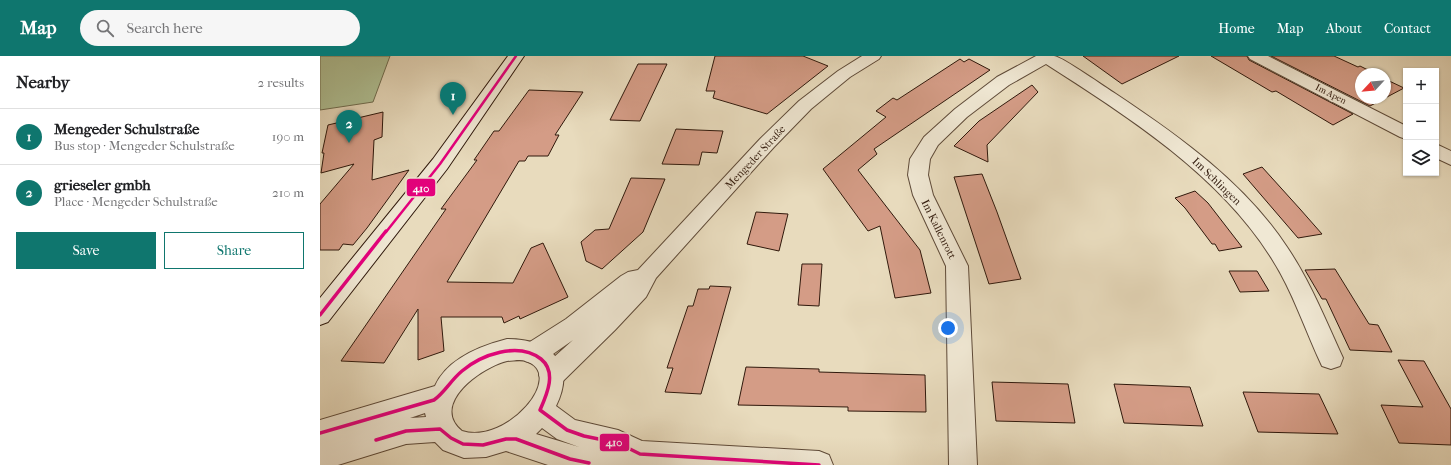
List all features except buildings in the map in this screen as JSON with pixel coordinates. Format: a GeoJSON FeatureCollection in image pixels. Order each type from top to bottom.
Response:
{"type":"FeatureCollection","features":[{"type":"Feature","properties":{"kind":"street"},"geometry":{"type":"LineString","coordinates":[[320,316],[440,164],[516,56]]}},
{"type":"Feature","properties":{"kind":"street","name":"Mengeder Straße"},"geometry":{"type":"LineString","coordinates":[[552,375],[607,323],[638,291],[648,272],[767,143],[805,105],[844,74],[873,56]]}},
{"type":"Feature","properties":{"kind":"street","name":"Im Apen"},"geometry":{"type":"LineString","coordinates":[[1256,56],[1403,131]]}},
{"type":"Feature","properties":{"kind":"street","name":"Im Schlingen"},"geometry":{"type":"LineString","coordinates":[[1047,57],[1147,122],[1191,156],[1229,191],[1261,226],[1284,259],[1331,358]]}},
{"type":"Feature","properties":{"kind":"street","name":"Im Kallenrott"},"geometry":{"type":"LineString","coordinates":[[963,465],[957,266],[923,195],[918,175],[920,158],[930,141],[961,113],[1003,82],[1047,57]]}},
{"type":"Feature","properties":{"kind":"street"},"geometry":{"type":"LineString","coordinates":[[1439,152],[1451,159]]}},
{"type":"Feature","properties":{"kind":"street","name":"Mengeder Straße"},"geometry":{"type":"LineString","coordinates":[[534,353],[574,326],[629,282],[648,272]]}},
{"type":"Feature","properties":{"kind":"street"},"geometry":{"type":"LineString","coordinates":[[508,350],[522,350],[534,353],[542,358],[549,366],[552,375],[552,386],[548,398],[540,410],[531,421],[506,438],[489,444],[473,446],[459,444],[448,438],[440,429],[438,407],[443,395],[452,382],[477,360],[508,350]]}},
{"type":"Feature","properties":{"kind":"street"},"geometry":{"type":"LineString","coordinates":[[320,433],[443,395]]}},
{"type":"Feature","properties":{"kind":"street"},"geometry":{"type":"LineString","coordinates":[[540,410],[567,430],[584,436],[618,443],[640,454],[819,465]]}},
{"type":"Feature","properties":{"kind":"street"},"geometry":{"type":"LineString","coordinates":[[320,457],[406,431],[440,429]]}},
{"type":"Feature","properties":{"kind":"street"},"geometry":{"type":"LineString","coordinates":[[506,438],[527,444],[566,460],[586,463],[612,464],[640,454]]}},
{"type":"Feature","properties":{"kind":"green space"},"geometry":{"type":"Polygon","coordinates":[[[320,56],[390,56],[373,102],[320,110],[320,56]]]}},
{"type":"Feature","properties":{"kind":"transit line","name":"410"},"geometry":{"type":"LineString","coordinates":[[320,315],[440,164],[516,56]]}},
{"type":"Feature","properties":{"kind":"transit line","name":"410"},"geometry":{"type":"LineString","coordinates":[[320,433],[434,400],[442,394],[461,372],[478,361],[501,352],[523,351],[534,354],[542,360],[549,371],[550,378],[548,391],[540,410],[567,430],[584,436],[618,443],[640,454],[819,465]]}},
{"type":"Feature","properties":{"kind":"transit line","name":"410"},"geometry":{"type":"LineString","coordinates":[[376,440],[406,431],[440,429],[457,442],[463,444],[476,446],[506,439],[516,439],[570,459],[589,463]]}},
{"type":"Feature","properties":{"kind":"place","name":"Mengeder Schulstraße"},"geometry":{"type":"Point","coordinates":[453,115]}},
{"type":"Feature","properties":{"kind":"place","name":"grieseler gmbh"},"geometry":{"type":"Point","coordinates":[349,143]}}]}
